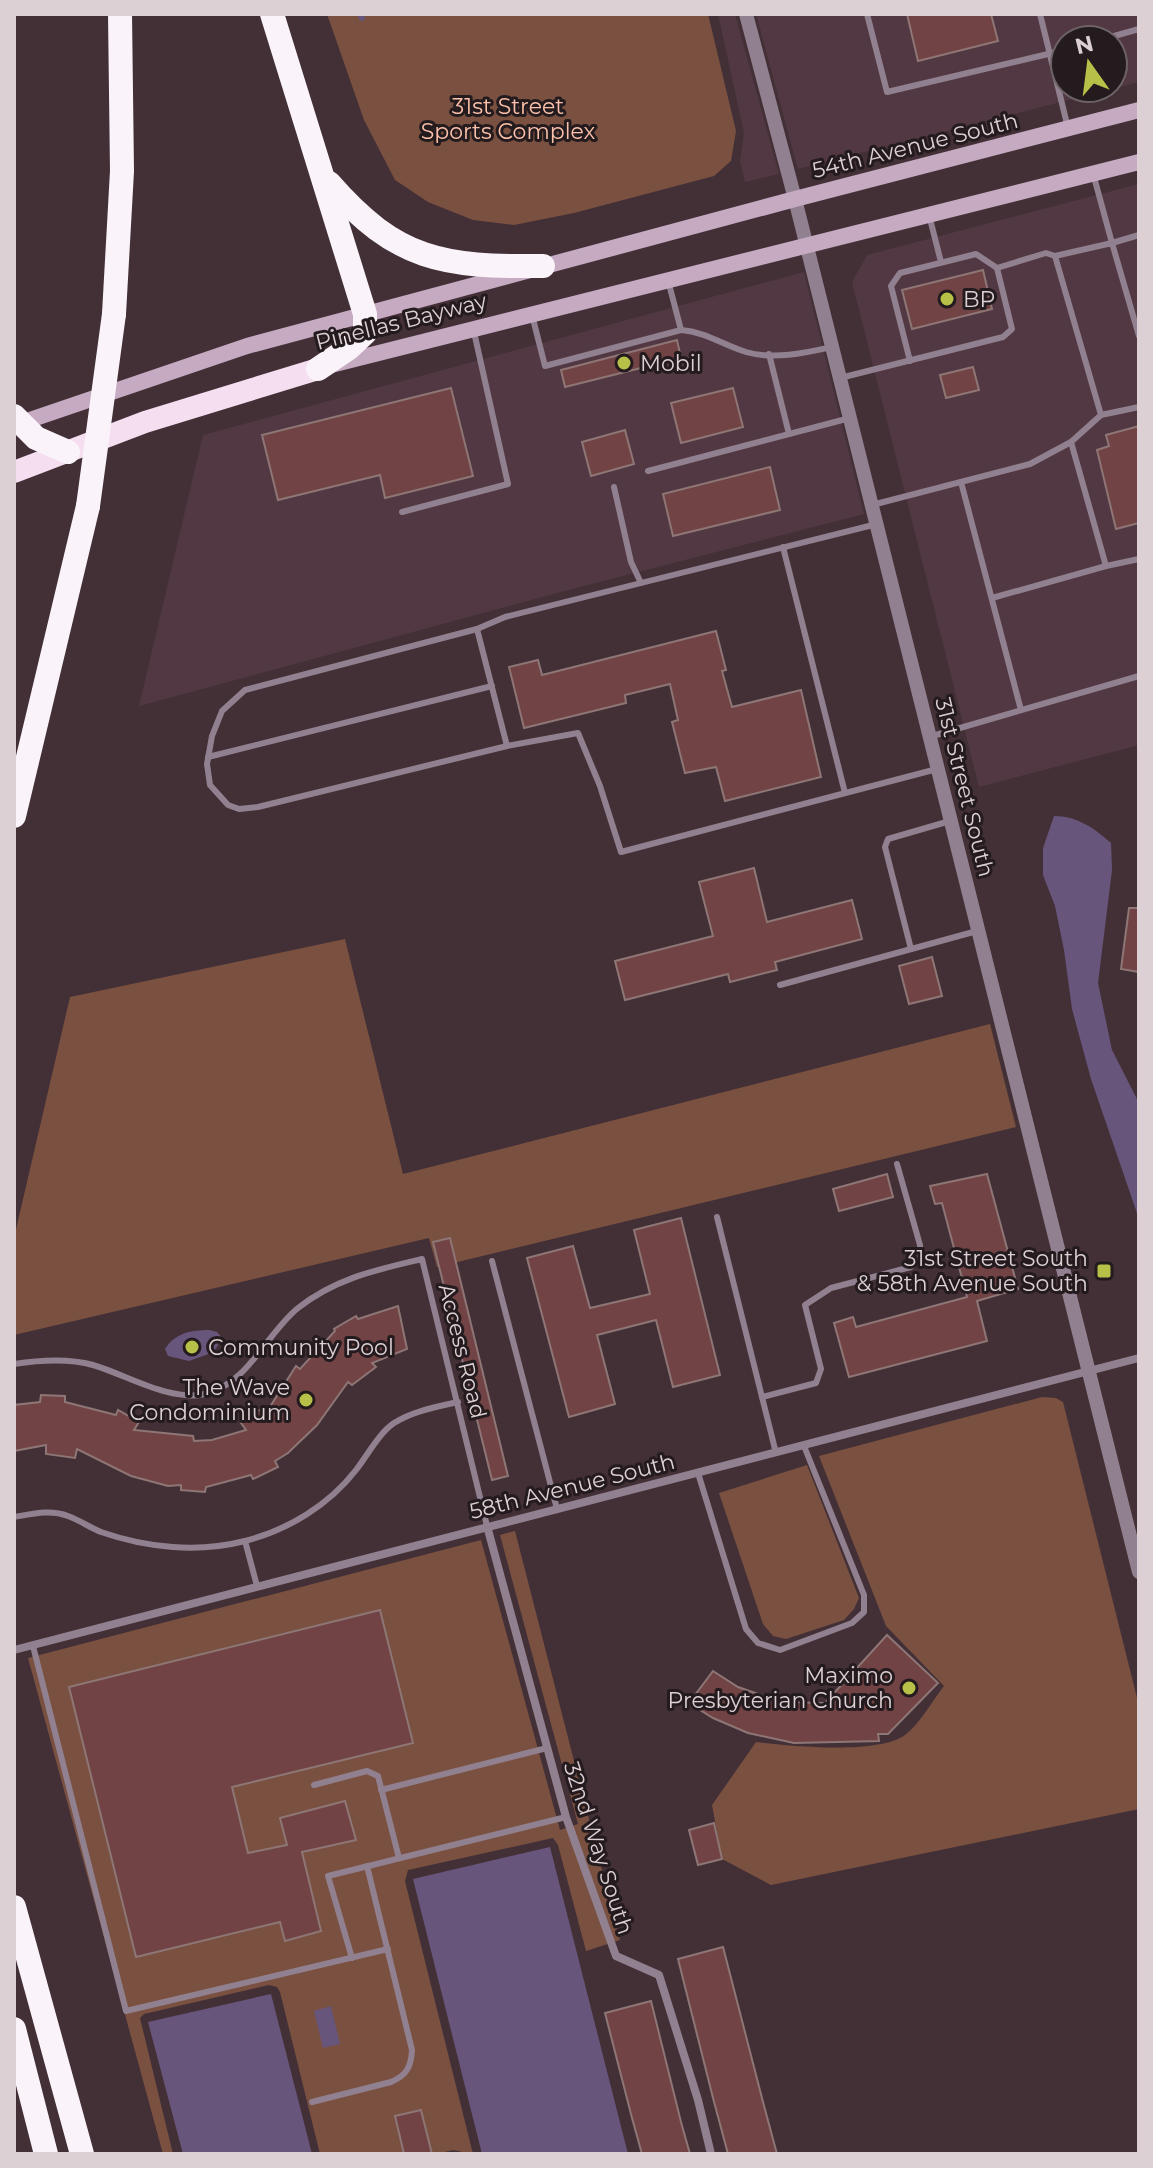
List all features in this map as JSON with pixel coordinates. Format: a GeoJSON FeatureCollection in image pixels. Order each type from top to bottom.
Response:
{"type":"FeatureCollection","features":[{"type":"Feature","properties":{"kind":"highway"},"geometry":{"type":"LineString","coordinates":[[14,816],[88,506],[114,314],[122,171],[120,14]]}},
{"type":"Feature","properties":{"kind":"highway"},"geometry":{"type":"LineString","coordinates":[[272,14],[365,314],[365,333],[318,369]]}},
{"type":"Feature","properties":{"kind":"highway"},"geometry":{"type":"LineString","coordinates":[[321,173],[356,214],[389,238],[423,256],[496,267],[543,266]]}},
{"type":"Feature","properties":{"kind":"highway","name":"Pinellas Bayway"},"geometry":{"type":"LineString","coordinates":[[14,472],[157,417],[318,369]]}},
{"type":"Feature","properties":{"kind":"highway"},"geometry":{"type":"LineString","coordinates":[[16,422],[36,438],[68,452]]}},
{"type":"Feature","properties":{"kind":"highway"},"geometry":{"type":"LineString","coordinates":[[14,1907],[82,2154]]}},
{"type":"Feature","properties":{"kind":"highway"},"geometry":{"type":"LineString","coordinates":[[14,2029],[46,2154]]}},
{"type":"Feature","properties":{"kind":"highway"},"geometry":{"type":"LineString","coordinates":[[14,2080],[39,2128]]}},
{"type":"Feature","properties":{"kind":"main road","name":"54th Avenue South"},"geometry":{"type":"LineString","coordinates":[[795,199],[1139,110]]}},
{"type":"Feature","properties":{"kind":"main road"},"geometry":{"type":"LineString","coordinates":[[807,247],[1139,162]]}},
{"type":"Feature","properties":{"kind":"main road","name":"Pinellas Bayway"},"geometry":{"type":"LineString","coordinates":[[16,422],[247,346],[795,199]]}},
{"type":"Feature","properties":{"kind":"main road","name":"Pinellas Bayway"},"geometry":{"type":"LineString","coordinates":[[318,369],[807,247]]}},
{"type":"Feature","properties":{"kind":"street","name":"31st Street South"},"geometry":{"type":"LineString","coordinates":[[746,14],[1139,1572]]}},
{"type":"Feature","properties":{"kind":"street","name":"58th Avenue South"},"geometry":{"type":"LineString","coordinates":[[14,1650],[1139,1358]]}},
{"type":"Feature","properties":{"kind":"street","name":"32nd Way South"},"geometry":{"type":"LineString","coordinates":[[487,1526],[566,1817],[616,1956],[659,1975],[698,2100],[711,2154]]}},
{"type":"Feature","properties":{"kind":"lane"},"geometry":{"type":"LineString","coordinates":[[867,14],[887,92],[1049,54]]}},
{"type":"Feature","properties":{"kind":"lane"},"geometry":{"type":"LineString","coordinates":[[1040,14],[1049,50]]}},
{"type":"Feature","properties":{"kind":"lane"},"geometry":{"type":"LineString","coordinates":[[1062,104],[1068,128]]}},
{"type":"Feature","properties":{"kind":"lane"},"geometry":{"type":"LineString","coordinates":[[1093,173],[1139,336]]}},
{"type":"Feature","properties":{"kind":"lane"},"geometry":{"type":"LineString","coordinates":[[929,215],[941,262]]}},
{"type":"Feature","properties":{"kind":"lane"},"geometry":{"type":"LineString","coordinates":[[997,268],[1046,253],[1055,256],[1139,235]]}},
{"type":"Feature","properties":{"kind":"lane"},"geometry":{"type":"LineString","coordinates":[[840,378],[910,361],[1003,337],[1012,329],[997,268],[976,254],[900,273],[891,286],[910,361]]}},
{"type":"Feature","properties":{"kind":"lane"},"geometry":{"type":"LineString","coordinates":[[1055,256],[1101,415]]}},
{"type":"Feature","properties":{"kind":"lane"},"geometry":{"type":"LineString","coordinates":[[669,281],[681,330]]}},
{"type":"Feature","properties":{"kind":"lane"},"geometry":{"type":"LineString","coordinates":[[532,315],[545,366],[681,330],[698,332],[747,352],[801,354],[832,346]]}},
{"type":"Feature","properties":{"kind":"lane"},"geometry":{"type":"LineString","coordinates":[[402,512],[508,484],[474,330]]}},
{"type":"Feature","properties":{"kind":"lane"},"geometry":{"type":"LineString","coordinates":[[769,354],[789,434]]}},
{"type":"Feature","properties":{"kind":"lane"},"geometry":{"type":"LineString","coordinates":[[872,505],[1030,464],[1071,442],[1101,415],[1139,407]]}},
{"type":"Feature","properties":{"kind":"lane"},"geometry":{"type":"LineString","coordinates":[[648,471],[850,418]]}},
{"type":"Feature","properties":{"kind":"lane"},"geometry":{"type":"LineString","coordinates":[[1071,442],[1106,566]]}},
{"type":"Feature","properties":{"kind":"lane"},"geometry":{"type":"LineString","coordinates":[[961,482],[1021,710]]}},
{"type":"Feature","properties":{"kind":"lane"},"geometry":{"type":"LineString","coordinates":[[614,487],[631,562],[641,583]]}},
{"type":"Feature","properties":{"kind":"lane"},"geometry":{"type":"LineString","coordinates":[[877,524],[505,617],[477,629],[245,690],[222,711],[212,736],[208,757],[210,785],[228,805],[239,809],[258,807],[507,746],[578,733],[600,786],[621,852],[937,769]]}},
{"type":"Feature","properties":{"kind":"lane"},"geometry":{"type":"LineString","coordinates":[[783,547],[845,793]]}},
{"type":"Feature","properties":{"kind":"lane"},"geometry":{"type":"LineString","coordinates":[[992,598],[1139,559]]}},
{"type":"Feature","properties":{"kind":"lane"},"geometry":{"type":"LineString","coordinates":[[477,629],[507,746]]}},
{"type":"Feature","properties":{"kind":"lane"},"geometry":{"type":"LineString","coordinates":[[929,737],[1139,676]]}},
{"type":"Feature","properties":{"kind":"lane"},"geometry":{"type":"LineString","coordinates":[[208,757],[492,686]]}},
{"type":"Feature","properties":{"kind":"lane"},"geometry":{"type":"LineString","coordinates":[[911,949],[885,847],[888,839],[950,821]]}},
{"type":"Feature","properties":{"kind":"lane"},"geometry":{"type":"LineString","coordinates":[[780,985],[978,931]]}},
{"type":"Feature","properties":{"kind":"lane"},"geometry":{"type":"LineString","coordinates":[[762,1397],[816,1383],[821,1369],[805,1305],[831,1288],[911,1267],[920,1258],[920,1245],[897,1164]]}},
{"type":"Feature","properties":{"kind":"lane"},"geometry":{"type":"LineString","coordinates":[[717,1217],[776,1453]]}},
{"type":"Feature","properties":{"kind":"lane","name":"Access Road"},"geometry":{"type":"LineString","coordinates":[[14,1364],[60,1360],[91,1364],[168,1393],[186,1396],[207,1394],[233,1381],[296,1309],[324,1290],[356,1274],[422,1259],[487,1526]]}},
{"type":"Feature","properties":{"kind":"lane"},"geometry":{"type":"LineString","coordinates":[[492,1261],[557,1509]]}},
{"type":"Feature","properties":{"kind":"lane"},"geometry":{"type":"LineString","coordinates":[[14,1517],[44,1511],[66,1515],[99,1531],[136,1542],[175,1547],[212,1547],[245,1541],[277,1530],[308,1514],[345,1484],[391,1424],[412,1413],[458,1402]]}},
{"type":"Feature","properties":{"kind":"lane"},"geometry":{"type":"LineString","coordinates":[[698,1473],[746,1629],[758,1643],[780,1650],[852,1623],[864,1612],[864,1595],[804,1446]]}},
{"type":"Feature","properties":{"kind":"lane"},"geometry":{"type":"LineString","coordinates":[[245,1541],[257,1586]]}},
{"type":"Feature","properties":{"kind":"lane"},"geometry":{"type":"LineString","coordinates":[[33,1646],[126,2011],[388,1949]]}},
{"type":"Feature","properties":{"kind":"lane"},"geometry":{"type":"LineString","coordinates":[[381,1790],[547,1748]]}},
{"type":"Feature","properties":{"kind":"lane"},"geometry":{"type":"LineString","coordinates":[[314,1785],[367,1771],[378,1776],[399,1858]]}},
{"type":"Feature","properties":{"kind":"lane"},"geometry":{"type":"LineString","coordinates":[[352,1958],[328,1876],[566,1817]]}},
{"type":"Feature","properties":{"kind":"lane"},"geometry":{"type":"LineString","coordinates":[[312,2102],[391,2082],[409,2069],[412,2050],[367,1866]]}},
{"type":"Feature","properties":{"kind":"shaded area"},"geometry":{"type":"Polygon","coordinates":[[[718,14],[735,14],[779,174],[745,182],[740,161],[744,133],[718,14]]]}},
{"type":"Feature","properties":{"kind":"shaded area"},"geometry":{"type":"Polygon","coordinates":[[[756,14],[1139,14],[1139,82],[1129,85],[1129,24],[1049,24],[1049,104],[1053,104],[798,169],[756,14]]]}},
{"type":"Feature","properties":{"kind":"shaded area"},"geometry":{"type":"Polygon","coordinates":[[[1139,184],[1139,745],[979,787],[852,282],[867,255],[1139,184]]]}},
{"type":"Feature","properties":{"kind":"shaded area"},"geometry":{"type":"Polygon","coordinates":[[[804,272],[864,514],[139,706],[203,435],[804,272]]]}},
{"type":"Feature","properties":{"kind":"shaded area"},"geometry":{"type":"Polygon","coordinates":[[[1054,816],[1085,824],[1111,843],[1112,870],[1098,983],[1112,1050],[1139,1103],[1139,1219],[1091,1079],[1072,1009],[1055,906],[1043,875],[1043,848],[1054,816]]]}},
{"type":"Feature","properties":{"kind":"shaded area","name":"Community Pool"},"geometry":{"type":"Polygon","coordinates":[[[209,1330],[217,1332],[222,1338],[214,1352],[189,1361],[168,1356],[165,1349],[179,1336],[209,1330]]]}},
{"type":"Feature","properties":{"kind":"shaded area"},"geometry":{"type":"Polygon","coordinates":[[[550,1847],[628,2154],[482,2154],[413,1879],[550,1847]]]}},
{"type":"Feature","properties":{"kind":"shaded area"},"geometry":{"type":"Polygon","coordinates":[[[271,1994],[312,2154],[183,2154],[148,2022],[271,1994]]]}},
{"type":"Feature","properties":{"kind":"shaded area"},"geometry":{"type":"Polygon","coordinates":[[[331,2006],[340,2044],[323,2048],[314,2011],[331,2006]]]}},
{"type":"Feature","properties":{"kind":"green space","name":"31st Street Sports Complex"},"geometry":{"type":"Polygon","coordinates":[[[327,14],[708,14],[736,131],[731,161],[714,176],[574,213],[514,225],[473,220],[428,202],[395,180],[364,120],[327,14]]]}},
{"type":"Feature","properties":{"kind":"green space"},"geometry":{"type":"Polygon","coordinates":[[[345,939],[403,1174],[990,1024],[1016,1127],[437,1267],[429,1238],[14,1335],[14,1238],[70,997],[345,939]]]}},
{"type":"Feature","properties":{"kind":"green space"},"geometry":{"type":"Polygon","coordinates":[[[1042,1397],[1063,1402],[1139,1706],[1139,1809],[771,1885],[722,1859],[712,1805],[756,1742],[833,1748],[892,1741],[916,1725],[944,1686],[886,1626],[819,1456],[1042,1397]]]}},
{"type":"Feature","properties":{"kind":"green space"},"geometry":{"type":"Polygon","coordinates":[[[807,1465],[859,1598],[844,1620],[786,1639],[773,1636],[763,1624],[719,1493],[807,1465]]]}},
{"type":"Feature","properties":{"kind":"green space"},"geometry":{"type":"Polygon","coordinates":[[[515,1531],[620,1940],[586,1951],[558,1845],[553,1838],[408,1870],[405,1881],[473,2154],[453,2150],[436,2154],[320,2154],[280,1992],[277,1987],[269,1985],[144,2014],[140,2018],[173,2154],[163,2154],[28,1658],[481,1540],[560,1830],[578,1824],[500,1535],[515,1531]]]}},
{"type":"Feature","properties":{"kind":"building"},"geometry":{"type":"Polygon","coordinates":[[[907,14],[991,14],[998,41],[918,61],[907,14]]]}},
{"type":"Feature","properties":{"kind":"building","name":"BP"},"geometry":{"type":"Polygon","coordinates":[[[983,270],[992,309],[912,329],[902,290],[983,270]]]}},
{"type":"Feature","properties":{"kind":"building"},"geometry":{"type":"Polygon","coordinates":[[[677,340],[681,358],[565,387],[561,370],[677,340]]]}},
{"type":"Feature","properties":{"kind":"building"},"geometry":{"type":"Polygon","coordinates":[[[973,367],[979,390],[946,398],[940,375],[973,367]]]}},
{"type":"Feature","properties":{"kind":"building"},"geometry":{"type":"Polygon","coordinates":[[[451,388],[473,476],[385,498],[380,475],[278,500],[262,435],[451,388]]]}},
{"type":"Feature","properties":{"kind":"building"},"geometry":{"type":"Polygon","coordinates":[[[733,388],[743,427],[681,443],[671,403],[733,388]]]}},
{"type":"Feature","properties":{"kind":"building"},"geometry":{"type":"Polygon","coordinates":[[[1139,426],[1139,523],[1116,529],[1097,450],[1109,446],[1106,435],[1139,426]]]}},
{"type":"Feature","properties":{"kind":"building"},"geometry":{"type":"Polygon","coordinates":[[[625,430],[634,464],[591,476],[582,442],[625,430]]]}},
{"type":"Feature","properties":{"kind":"building"},"geometry":{"type":"Polygon","coordinates":[[[770,467],[780,510],[673,536],[663,494],[770,467]]]}},
{"type":"Feature","properties":{"kind":"building"},"geometry":{"type":"Polygon","coordinates":[[[716,631],[732,707],[801,690],[821,777],[725,801],[716,767],[685,773],[672,722],[678,720],[670,684],[625,695],[626,703],[524,728],[509,667],[538,660],[542,675],[716,631]]]}},
{"type":"Feature","properties":{"kind":"building"},"geometry":{"type":"Polygon","coordinates":[[[754,868],[767,922],[852,900],[862,939],[775,962],[777,970],[730,982],[728,974],[625,1000],[615,961],[713,936],[699,882],[754,868]]]}},
{"type":"Feature","properties":{"kind":"building"},"geometry":{"type":"Polygon","coordinates":[[[1129,908],[1139,908],[1139,972],[1121,969],[1129,908]]]}},
{"type":"Feature","properties":{"kind":"building"},"geometry":{"type":"Polygon","coordinates":[[[932,957],[942,996],[909,1004],[899,966],[932,957]]]}},
{"type":"Feature","properties":{"kind":"building"},"geometry":{"type":"Polygon","coordinates":[[[887,1174],[893,1197],[839,1211],[833,1189],[887,1174]]]}},
{"type":"Feature","properties":{"kind":"building"},"geometry":{"type":"Polygon","coordinates":[[[987,1174],[1018,1289],[977,1301],[987,1341],[849,1377],[834,1323],[853,1317],[856,1327],[967,1297],[942,1203],[935,1204],[930,1186],[987,1174]]]}},
{"type":"Feature","properties":{"kind":"building"},"geometry":{"type":"Polygon","coordinates":[[[681,1218],[720,1375],[673,1387],[656,1320],[597,1335],[615,1404],[569,1417],[527,1258],[573,1246],[590,1308],[650,1294],[634,1230],[681,1218]]]}},
{"type":"Feature","properties":{"kind":"building"},"geometry":{"type":"Polygon","coordinates":[[[450,1238],[508,1476],[492,1480],[433,1242],[450,1238]]]}},
{"type":"Feature","properties":{"kind":"building","name":"The Wave Condominium"},"geometry":{"type":"Polygon","coordinates":[[[398,1306],[407,1349],[372,1363],[376,1367],[352,1385],[348,1382],[317,1425],[275,1461],[278,1467],[253,1479],[251,1475],[206,1487],[205,1492],[181,1490],[181,1485],[168,1486],[131,1476],[77,1449],[75,1458],[46,1454],[46,1445],[14,1451],[14,1405],[40,1402],[41,1395],[65,1396],[65,1402],[116,1415],[118,1410],[139,1422],[134,1430],[193,1436],[194,1441],[212,1440],[246,1430],[241,1423],[261,1409],[266,1413],[296,1366],[300,1369],[334,1329],[356,1316],[358,1319],[398,1306]]]}},
{"type":"Feature","properties":{"kind":"building"},"geometry":{"type":"Polygon","coordinates":[[[380,1610],[413,1743],[232,1787],[248,1853],[287,1845],[280,1818],[345,1801],[356,1840],[302,1852],[321,1931],[285,1941],[280,1922],[136,1957],[69,1687],[380,1610]]]}},
{"type":"Feature","properties":{"kind":"building","name":"Maximo Presbyterian Church"},"geometry":{"type":"Polygon","coordinates":[[[887,1635],[938,1683],[888,1734],[878,1734],[879,1741],[794,1743],[748,1733],[713,1718],[689,1703],[713,1671],[738,1687],[781,1702],[825,1703],[887,1635]]]}},
{"type":"Feature","properties":{"kind":"building"},"geometry":{"type":"Polygon","coordinates":[[[714,1823],[722,1859],[698,1865],[689,1830],[714,1823]]]}},
{"type":"Feature","properties":{"kind":"building"},"geometry":{"type":"Polygon","coordinates":[[[723,1947],[777,2154],[728,2154],[713,2098],[678,1959],[723,1947]]]}},
{"type":"Feature","properties":{"kind":"building"},"geometry":{"type":"Polygon","coordinates":[[[651,2001],[690,2154],[642,2154],[605,2013],[651,2001]]]}},
{"type":"Feature","properties":{"kind":"building"},"geometry":{"type":"Polygon","coordinates":[[[421,2110],[432,2154],[404,2154],[395,2116],[421,2110]]]}},
{"type":"Feature","properties":{"kind":"waterway"},"geometry":{"type":"LineString","coordinates":[[360,14],[362,18]]}},
{"type":"Feature","properties":{"kind":"place","name":"BP"},"geometry":{"type":"Point","coordinates":[947,299]}},
{"type":"Feature","properties":{"kind":"place","name":"Mobil"},"geometry":{"type":"Point","coordinates":[624,363]}},
{"type":"Feature","properties":{"kind":"place","name":"31st Street South & 58th Avenue South"},"geometry":{"type":"Point","coordinates":[1104,1271]}},
{"type":"Feature","properties":{"kind":"place","name":"Community Pool"},"geometry":{"type":"Point","coordinates":[192,1347]}},
{"type":"Feature","properties":{"kind":"place","name":"The Wave Condominium"},"geometry":{"type":"Point","coordinates":[306,1400]}},
{"type":"Feature","properties":{"kind":"place","name":"Maximo Presbyterian Church"},"geometry":{"type":"Point","coordinates":[909,1688]}}]}
